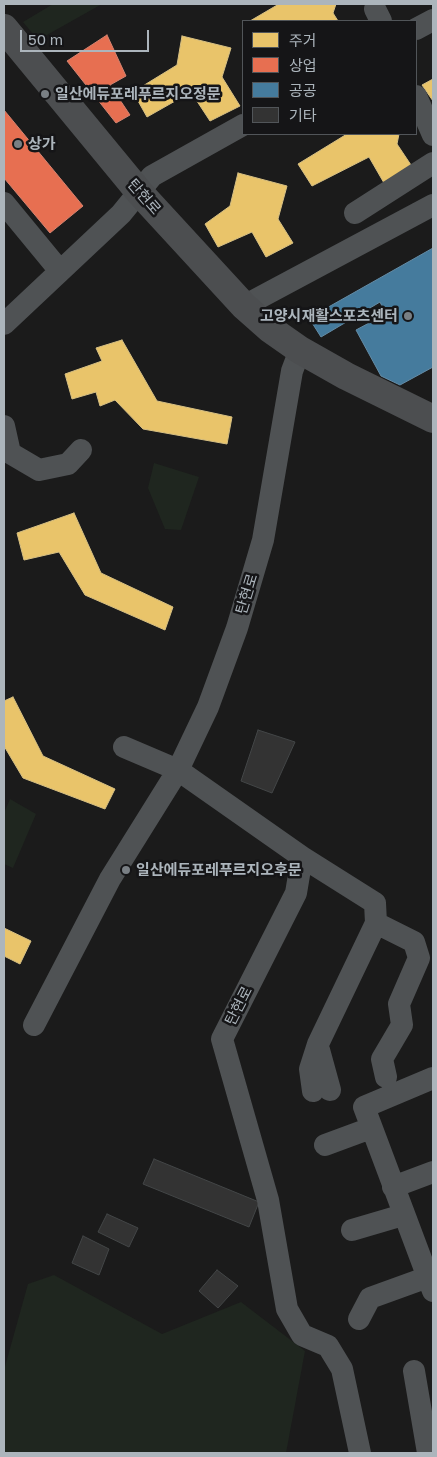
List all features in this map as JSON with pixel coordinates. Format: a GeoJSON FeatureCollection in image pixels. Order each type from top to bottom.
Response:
{"type":"FeatureCollection","features":[{"type":"Feature","properties":{"kind":"main road","name":"탄현로"},"geometry":{"type":"LineString","coordinates":[[4,28],[140,193],[244,306],[270,329],[300,350],[346,376],[433,419]]}},
{"type":"Feature","properties":{"kind":"street"},"geometry":{"type":"LineString","coordinates":[[417,28],[433,20]]}},
{"type":"Feature","properties":{"kind":"street"},"geometry":{"type":"LineString","coordinates":[[417,98],[433,135]]}},
{"type":"Feature","properties":{"kind":"street"},"geometry":{"type":"LineString","coordinates":[[4,324],[140,193],[152,176],[242,126]]}},
{"type":"Feature","properties":{"kind":"street"},"geometry":{"type":"LineString","coordinates":[[355,213],[433,163]]}},
{"type":"Feature","properties":{"kind":"street"},"geometry":{"type":"LineString","coordinates":[[4,204],[60,271]]}},
{"type":"Feature","properties":{"kind":"street"},"geometry":{"type":"LineString","coordinates":[[244,306],[433,205]]}},
{"type":"Feature","properties":{"kind":"street","name":"탄현로"},"geometry":{"type":"LineString","coordinates":[[34,1024],[110,878],[178,770],[208,707],[237,628],[263,540],[292,371],[300,350]]}},
{"type":"Feature","properties":{"kind":"street"},"geometry":{"type":"LineString","coordinates":[[4,426],[10,453],[39,470],[68,464],[81,450]]}},
{"type":"Feature","properties":{"kind":"street"},"geometry":{"type":"LineString","coordinates":[[124,747],[178,770],[302,857],[375,903],[376,923],[318,1044],[310,1069],[321,1091]]}},
{"type":"Feature","properties":{"kind":"street","name":"탄현로"},"geometry":{"type":"LineString","coordinates":[[302,857],[296,894],[222,1039],[268,1200],[287,1309],[302,1334],[328,1346],[342,1369],[360,1453]]}},
{"type":"Feature","properties":{"kind":"street"},"geometry":{"type":"LineString","coordinates":[[376,923],[414,942],[419,958],[399,1004],[402,1025],[382,1059],[386,1077]]}},
{"type":"Feature","properties":{"kind":"street"},"geometry":{"type":"LineString","coordinates":[[358,1319],[370,1298],[430,1284],[364,1107],[433,1078]]}},
{"type":"Feature","properties":{"kind":"street"},"geometry":{"type":"LineString","coordinates":[[325,1145],[371,1128]]}},
{"type":"Feature","properties":{"kind":"street"},"geometry":{"type":"LineString","coordinates":[[393,1187],[433,1172]]}},
{"type":"Feature","properties":{"kind":"street"},"geometry":{"type":"LineString","coordinates":[[352,1230],[403,1215]]}},
{"type":"Feature","properties":{"kind":"street"},"geometry":{"type":"LineString","coordinates":[[414,1372],[429,1445]]}},
{"type":"Feature","properties":{"kind":"shaded area"},"geometry":{"type":"Polygon","coordinates":[[[53,4],[102,4],[38,40],[23,22],[53,4]]]}},
{"type":"Feature","properties":{"kind":"shaded area"},"geometry":{"type":"Polygon","coordinates":[[[154,463],[199,477],[181,530],[165,529],[148,488],[154,463]]]}},
{"type":"Feature","properties":{"kind":"shaded area"},"geometry":{"type":"Polygon","coordinates":[[[10,799],[36,814],[13,868],[4,864],[4,813],[10,799]]]}},
{"type":"Feature","properties":{"kind":"shaded area"},"geometry":{"type":"Polygon","coordinates":[[[54,1275],[162,1334],[241,1302],[305,1351],[286,1453],[4,1453],[4,1370],[28,1284],[54,1275]]]}},
{"type":"Feature","properties":{"kind":"building: 주거"},"geometry":{"type":"Polygon","coordinates":[[[279,4],[336,4],[333,13],[337,20],[252,20],[279,4]]]}},
{"type":"Feature","properties":{"kind":"building: 주거"},"geometry":{"type":"Polygon","coordinates":[[[182,36],[231,48],[222,77],[240,106],[210,121],[191,92],[147,117],[133,92],[177,65],[182,36]]]}},
{"type":"Feature","properties":{"kind":"building: 주거"},"geometry":{"type":"Polygon","coordinates":[[[433,79],[433,101],[422,85],[433,79]]]}},
{"type":"Feature","properties":{"kind":"building: 주거"},"geometry":{"type":"Polygon","coordinates":[[[345,135],[399,135],[397,144],[413,168],[384,183],[369,157],[312,186],[298,164],[345,135]]]}},
{"type":"Feature","properties":{"kind":"building: 주거"},"geometry":{"type":"Polygon","coordinates":[[[238,173],[287,186],[278,219],[293,243],[266,257],[252,232],[218,247],[205,224],[230,206],[238,173]]]}},
{"type":"Feature","properties":{"kind":"building: 주거"},"geometry":{"type":"Polygon","coordinates":[[[122,340],[157,401],[232,417],[227,444],[143,429],[115,400],[100,406],[96,392],[72,399],[65,374],[102,361],[96,348],[122,340]]]}},
{"type":"Feature","properties":{"kind":"building: 주거"},"geometry":{"type":"Polygon","coordinates":[[[74,513],[101,573],[173,607],[165,630],[85,595],[59,552],[24,560],[17,533],[74,513]]]}},
{"type":"Feature","properties":{"kind":"building: 주거"},"geometry":{"type":"Polygon","coordinates":[[[13,697],[43,756],[115,789],[105,809],[23,778],[4,746],[4,701],[13,697]]]}},
{"type":"Feature","properties":{"kind":"building: 주거"},"geometry":{"type":"Polygon","coordinates":[[[4,928],[31,941],[20,964],[4,956],[4,928]]]}},
{"type":"Feature","properties":{"kind":"building: 상업"},"geometry":{"type":"Polygon","coordinates":[[[107,35],[126,76],[110,85],[130,115],[116,123],[67,61],[107,35]]]}},
{"type":"Feature","properties":{"kind":"building: 상업","name":"상가"},"geometry":{"type":"Polygon","coordinates":[[[4,110],[83,206],[50,233],[4,178],[4,110]]]}},
{"type":"Feature","properties":{"kind":"building: 공공","name":"고양시재활스포츠센터"},"geometry":{"type":"Polygon","coordinates":[[[433,248],[433,367],[400,385],[381,376],[356,330],[386,314],[380,302],[321,337],[309,318],[433,248]]]}},
{"type":"Feature","properties":{"kind":"building: 기타"},"geometry":{"type":"Polygon","coordinates":[[[258,730],[295,742],[272,793],[241,781],[258,730]]]}},
{"type":"Feature","properties":{"kind":"building: 기타"},"geometry":{"type":"Polygon","coordinates":[[[154,1159],[259,1202],[249,1227],[143,1184],[154,1159]]]}},
{"type":"Feature","properties":{"kind":"building: 기타"},"geometry":{"type":"Polygon","coordinates":[[[107,1214],[138,1228],[129,1247],[98,1232],[107,1214]]]}},
{"type":"Feature","properties":{"kind":"building: 기타"},"geometry":{"type":"Polygon","coordinates":[[[83,1236],[109,1249],[99,1275],[72,1263],[83,1236]]]}},
{"type":"Feature","properties":{"kind":"building: 기타"},"geometry":{"type":"Polygon","coordinates":[[[217,1270],[238,1286],[218,1308],[199,1291],[217,1270]]]}},
{"type":"Feature","properties":{"kind":"place","name":"일산에듀포레푸르지오정문"},"geometry":{"type":"Point","coordinates":[45,94]}},
{"type":"Feature","properties":{"kind":"place","name":"상가"},"geometry":{"type":"Point","coordinates":[18,144]}},
{"type":"Feature","properties":{"kind":"place","name":"고양시재활스포츠센터"},"geometry":{"type":"Point","coordinates":[408,316]}},
{"type":"Feature","properties":{"kind":"place","name":"일산에듀포레푸르지오후문"},"geometry":{"type":"Point","coordinates":[126,870]}}]}
